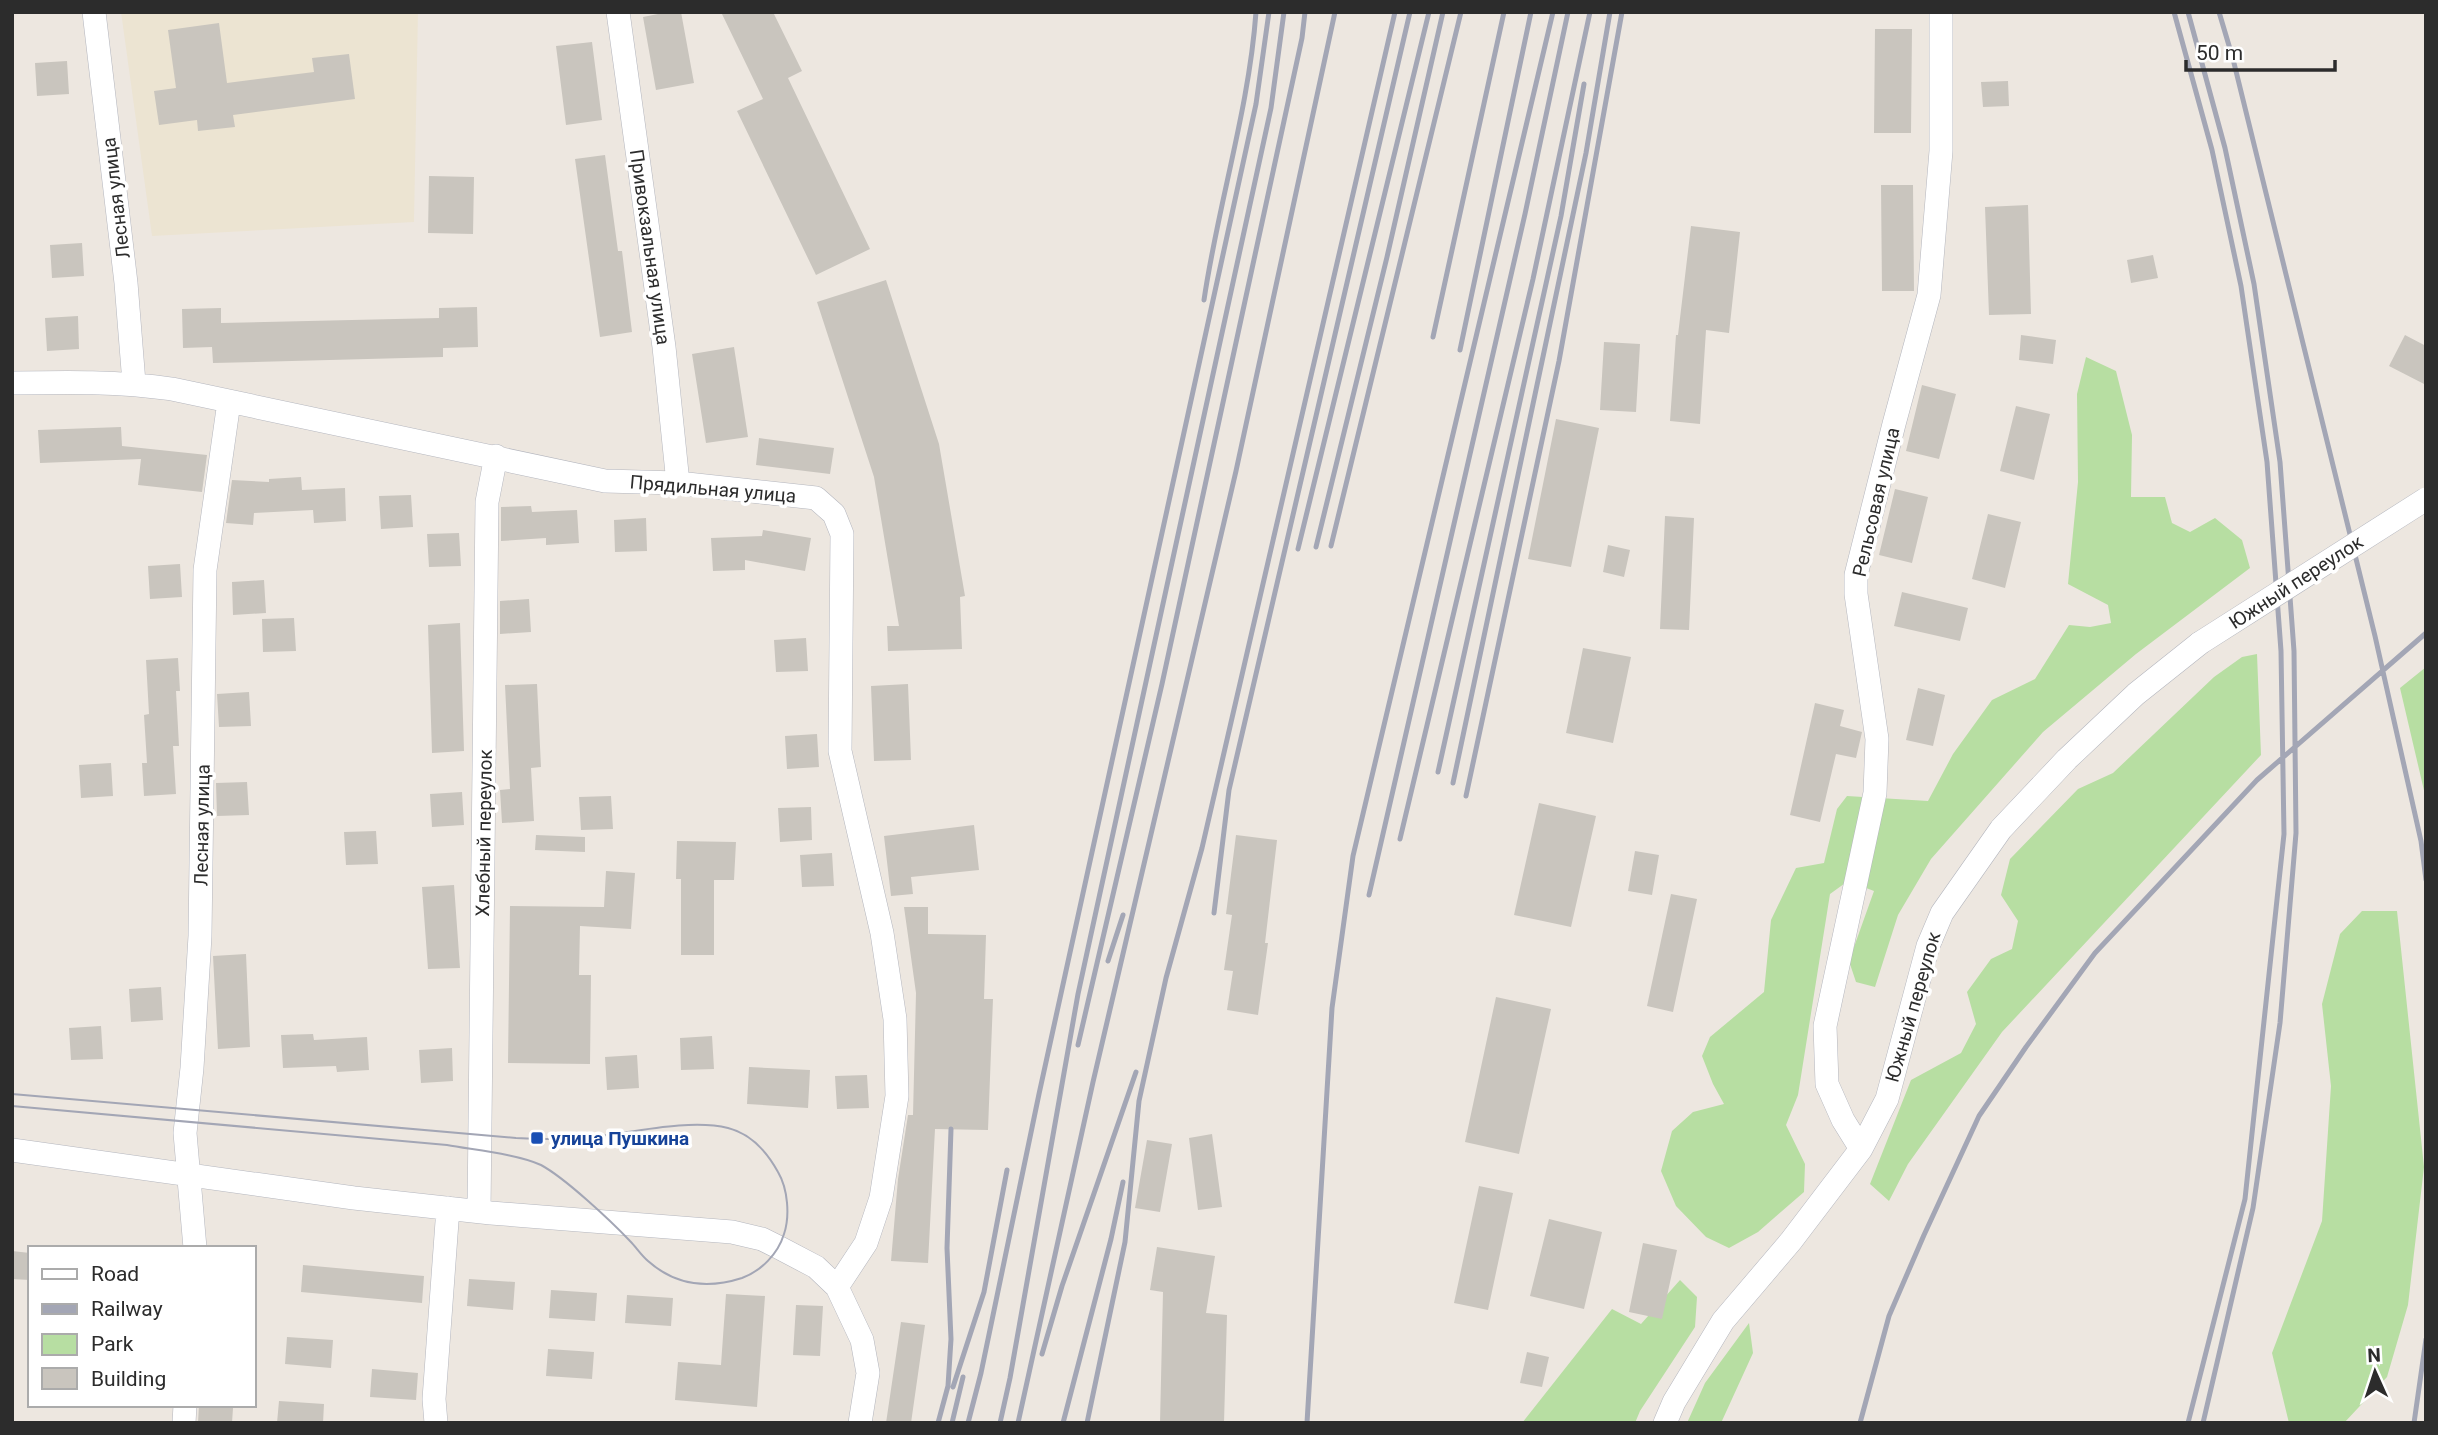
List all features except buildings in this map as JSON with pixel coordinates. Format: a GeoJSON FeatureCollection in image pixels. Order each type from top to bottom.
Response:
{"type":"FeatureCollection","features":[{"type":"Feature","properties":{"kind":"street","name":"Лесная улица"},"geometry":{"type":"LineString","coordinates":[[94,12],[126,283],[134,383]]}},
{"type":"Feature","properties":{"kind":"street","name":"Привокзальная улица"},"geometry":{"type":"LineString","coordinates":[[618,12],[664,347],[678,483]]}},
{"type":"Feature","properties":{"kind":"street","name":"Рельсовая улица"},"geometry":{"type":"LineString","coordinates":[[1861,1149],[1843,1120],[1827,1084],[1825,1026],[1875,793],[1877,739],[1856,594],[1856,575],[1929,295],[1941,151],[1941,12]]}},
{"type":"Feature","properties":{"kind":"street","name":"Прядильная улица"},"geometry":{"type":"LineString","coordinates":[[12,383],[134,383],[496,456],[605,481],[678,483],[816,498],[834,514],[842,534],[840,751],[882,933],[895,1019],[897,1096],[881,1198],[866,1243],[836,1287]]}},
{"type":"Feature","properties":{"kind":"street","name":"Лесная улица"},"geometry":{"type":"LineString","coordinates":[[195,1246],[185,1132],[200,936],[205,570],[229,402]]}},
{"type":"Feature","properties":{"kind":"street","name":"Хлебный переулок"},"geometry":{"type":"LineString","coordinates":[[479,1212],[487,502],[496,456]]}},
{"type":"Feature","properties":{"kind":"street","name":"Южный переулок"},"geometry":{"type":"LineString","coordinates":[[1665,1423],[1674,1402],[1723,1321],[1791,1241],[1861,1149],[1887,1099],[1928,946],[1942,913],[2001,829],[2067,759],[2136,694],[2200,643],[2426,499]]}},
{"type":"Feature","properties":{"kind":"street"},"geometry":{"type":"LineString","coordinates":[[12,1150],[354,1198],[479,1212],[732,1232],[762,1239],[816,1267],[836,1287],[862,1340],[868,1373],[860,1423]]}},
{"type":"Feature","properties":{"kind":"street"},"geometry":{"type":"LineString","coordinates":[[436,1423],[433,1399],[447,1208]]}},
{"type":"Feature","properties":{"kind":"shaded area"},"geometry":{"type":"Polygon","coordinates":[[[121,12],[418,12],[414,222],[152,236],[121,12]]]}},
{"type":"Feature","properties":{"kind":"green space"},"geometry":{"type":"Polygon","coordinates":[[[2086,357],[2116,371],[2132,435],[2131,497],[2165,497],[2172,523],[2190,532],[2215,518],[2242,540],[2250,568],[2136,654],[2043,732],[1931,859],[1898,915],[1875,987],[1856,982],[1849,961],[1874,891],[1848,881],[1830,894],[1798,1095],[1786,1125],[1805,1164],[1804,1192],[1758,1232],[1729,1248],[1706,1237],[1676,1206],[1661,1171],[1672,1131],[1693,1112],[1724,1104],[1702,1056],[1710,1037],[1764,992],[1771,920],[1796,868],[1824,863],[1837,809],[1847,796],[1928,801],[1953,754],[1992,700],[2035,679],[2069,625],[2090,627],[2111,623],[2108,605],[2068,584],[2078,482],[2077,394],[2086,357]]]}},
{"type":"Feature","properties":{"kind":"green space"},"geometry":{"type":"Polygon","coordinates":[[[2257,654],[2261,755],[2002,1032],[1908,1164],[1889,1201],[1870,1184],[1911,1080],[1961,1053],[1976,1024],[1967,992],[1991,959],[2012,949],[2018,921],[2001,895],[2010,859],[2078,789],[2113,773],[2214,677],[2242,657],[2257,654]]]}},
{"type":"Feature","properties":{"kind":"green space"},"geometry":{"type":"Polygon","coordinates":[[[2426,667],[2426,799],[2400,688],[2426,667]]]}},
{"type":"Feature","properties":{"kind":"green space"},"geometry":{"type":"Polygon","coordinates":[[[2362,911],[2397,911],[2424,1167],[2408,1305],[2387,1377],[2344,1423],[2289,1423],[2272,1353],[2322,1221],[2331,1086],[2322,1004],[2340,934],[2362,911]]]}},
{"type":"Feature","properties":{"kind":"green space"},"geometry":{"type":"Polygon","coordinates":[[[1680,1280],[1697,1297],[1695,1327],[1640,1411],[1635,1423],[1522,1423],[1612,1309],[1641,1324],[1680,1280]]]}},
{"type":"Feature","properties":{"kind":"green space"},"geometry":{"type":"Polygon","coordinates":[[[1749,1323],[1753,1353],[1721,1423],[1687,1423],[1705,1383],[1749,1323]]]}},
{"type":"Feature","properties":{"kind":"tram line"},"geometry":{"type":"LineString","coordinates":[[12,1094],[516,1138],[585,1138],[676,1126],[712,1125],[737,1131],[764,1151],[774,1165],[786,1194],[786,1227],[778,1248],[756,1271],[729,1281],[692,1283],[658,1269],[562,1179],[541,1165],[520,1158],[447,1145],[12,1106]]}},
{"type":"Feature","properties":{"kind":"railway"},"geometry":{"type":"LineString","coordinates":[[1204,300],[1247,84],[1256,12]]}},
{"type":"Feature","properties":{"kind":"railway"},"geometry":{"type":"LineString","coordinates":[[968,1423],[1256,104],[1269,12]]}},
{"type":"Feature","properties":{"kind":"railway"},"geometry":{"type":"LineString","coordinates":[[1000,1423],[1078,994],[1271,108],[1284,12]]}},
{"type":"Feature","properties":{"kind":"railway"},"geometry":{"type":"LineString","coordinates":[[1078,1045],[1162,684],[1302,38],[1305,12]]}},
{"type":"Feature","properties":{"kind":"railway"},"geometry":{"type":"LineString","coordinates":[[1018,1423],[1093,1082],[1236,471],[1335,12]]}},
{"type":"Feature","properties":{"kind":"railway"},"geometry":{"type":"LineString","coordinates":[[1087,1423],[1125,1242],[1139,1101],[1166,978],[1202,848],[1395,12]]}},
{"type":"Feature","properties":{"kind":"railway"},"geometry":{"type":"LineString","coordinates":[[1214,913],[1229,790],[1410,12]]}},
{"type":"Feature","properties":{"kind":"railway"},"geometry":{"type":"LineString","coordinates":[[1298,549],[1429,12]]}},
{"type":"Feature","properties":{"kind":"railway"},"geometry":{"type":"LineString","coordinates":[[1316,547],[1387,257],[1443,12]]}},
{"type":"Feature","properties":{"kind":"railway"},"geometry":{"type":"LineString","coordinates":[[1331,546],[1461,12]]}},
{"type":"Feature","properties":{"kind":"railway"},"geometry":{"type":"LineString","coordinates":[[1433,337],[1504,12]]}},
{"type":"Feature","properties":{"kind":"railway"},"geometry":{"type":"LineString","coordinates":[[1460,350],[1531,12]]}},
{"type":"Feature","properties":{"kind":"railway"},"geometry":{"type":"LineString","coordinates":[[1307,1423],[1332,1008],[1353,856],[1553,12]]}},
{"type":"Feature","properties":{"kind":"railway"},"geometry":{"type":"LineString","coordinates":[[1369,895],[1525,214],[1568,12]]}},
{"type":"Feature","properties":{"kind":"railway"},"geometry":{"type":"LineString","coordinates":[[1400,839],[1533,279],[1590,12]]}},
{"type":"Feature","properties":{"kind":"railway"},"geometry":{"type":"LineString","coordinates":[[1453,783],[1586,153],[1610,12]]}},
{"type":"Feature","properties":{"kind":"railway"},"geometry":{"type":"LineString","coordinates":[[1466,796],[1559,361],[1622,12]]}},
{"type":"Feature","properties":{"kind":"railway"},"geometry":{"type":"LineString","coordinates":[[2174,12],[2212,150],[2241,286],[2267,462],[2281,651],[2284,834],[2245,1199],[2188,1423]]}},
{"type":"Feature","properties":{"kind":"railway"},"geometry":{"type":"LineString","coordinates":[[2188,12],[2225,148],[2254,284],[2280,462],[2294,651],[2296,833],[2280,1023],[2253,1208],[2203,1423]]}},
{"type":"Feature","properties":{"kind":"railway"},"geometry":{"type":"LineString","coordinates":[[2219,12],[2233,59],[2375,636],[2421,841],[2426,880]]}},
{"type":"Feature","properties":{"kind":"railway"},"geometry":{"type":"LineString","coordinates":[[1438,772],[1561,216],[1584,84]]}},
{"type":"Feature","properties":{"kind":"railway"},"geometry":{"type":"LineString","coordinates":[[1860,1423],[1889,1316],[1924,1235],[1979,1116],[2026,1047],[2095,953],[2257,780],[2426,633]]}},
{"type":"Feature","properties":{"kind":"railway"},"geometry":{"type":"LineString","coordinates":[[1108,961],[1123,915]]}},
{"type":"Feature","properties":{"kind":"railway"},"geometry":{"type":"LineString","coordinates":[[1042,1354],[1062,1286],[1136,1072]]}},
{"type":"Feature","properties":{"kind":"railway"},"geometry":{"type":"LineString","coordinates":[[938,1423],[948,1386],[951,1339],[947,1248],[951,1129]]}},
{"type":"Feature","properties":{"kind":"railway"},"geometry":{"type":"LineString","coordinates":[[953,1387],[984,1292],[1007,1170]]}},
{"type":"Feature","properties":{"kind":"railway"},"geometry":{"type":"LineString","coordinates":[[1063,1423],[1111,1239],[1123,1182]]}},
{"type":"Feature","properties":{"kind":"railway"},"geometry":{"type":"LineString","coordinates":[[2414,1423],[2426,1339]]}},
{"type":"Feature","properties":{"kind":"railway"},"geometry":{"type":"LineString","coordinates":[[952,1423],[963,1377]]}},
{"type":"Feature","properties":{"kind":"place","name":"улица Пушкина"},"geometry":{"type":"Point","coordinates":[537,1138]}}]}
